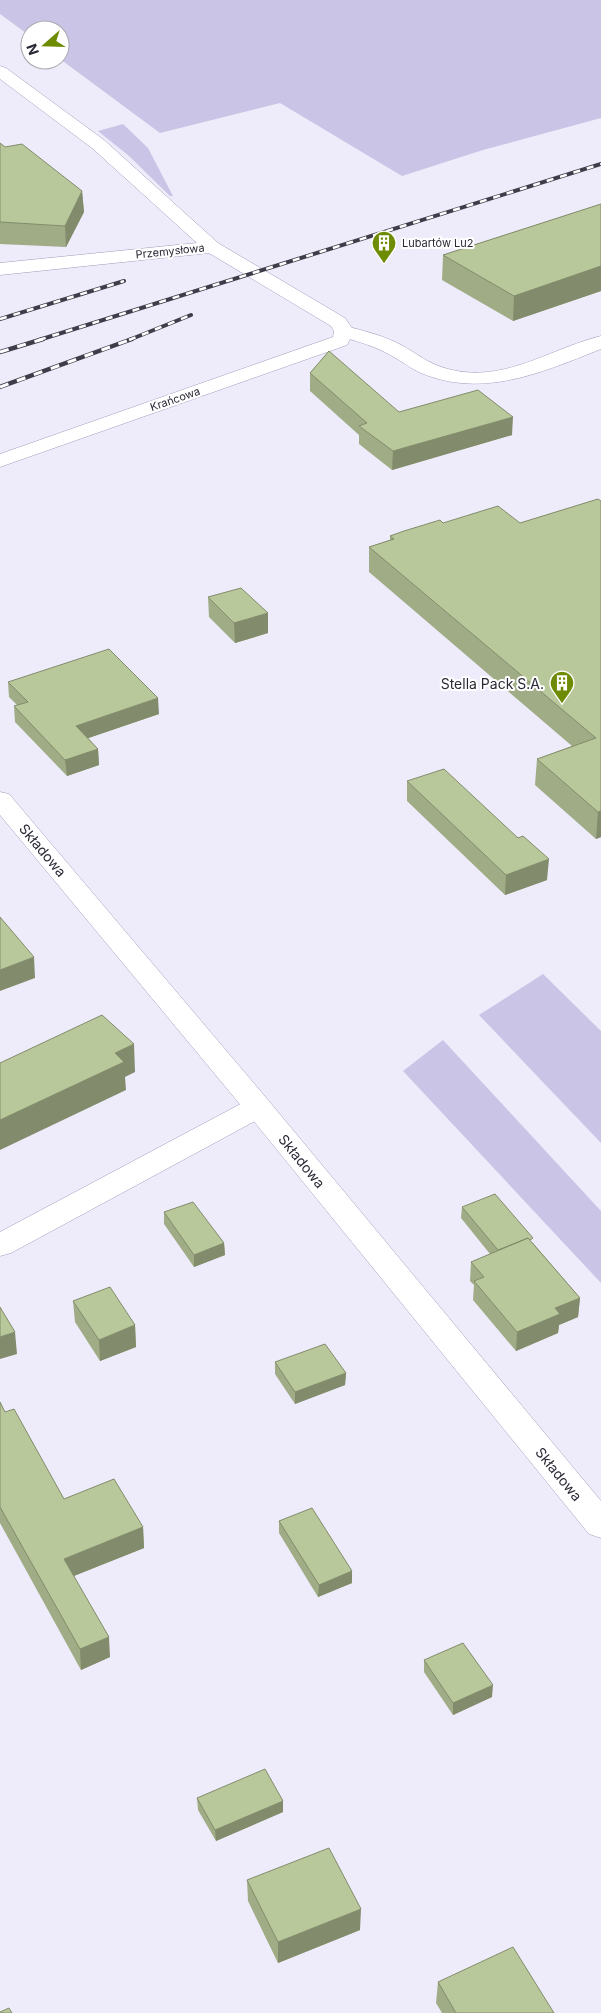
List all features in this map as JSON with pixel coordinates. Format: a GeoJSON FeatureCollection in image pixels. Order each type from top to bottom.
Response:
{"type":"FeatureCollection","features":[{"type":"Feature","properties":{"kind":"street"},"geometry":{"type":"LineString","coordinates":[[0,71],[98,144],[212,247]]}},
{"type":"Feature","properties":{"kind":"street","name":"Przemysłowa"},"geometry":{"type":"LineString","coordinates":[[0,269],[212,247],[338,322],[343,326],[344,332]]}},
{"type":"Feature","properties":{"kind":"street"},"geometry":{"type":"LineString","coordinates":[[344,332],[368,337],[397,350],[427,368],[464,380],[507,376],[601,342]]}},
{"type":"Feature","properties":{"kind":"street","name":"Krańcowa"},"geometry":{"type":"LineString","coordinates":[[0,461],[340,341],[344,337],[344,332]]}},
{"type":"Feature","properties":{"kind":"street","name":"Składowa"},"geometry":{"type":"LineString","coordinates":[[0,799],[258,1107],[601,1525]]}},
{"type":"Feature","properties":{"kind":"street"},"geometry":{"type":"LineString","coordinates":[[0,1245],[258,1107]]}},
{"type":"Feature","properties":{"kind":"shaded area"},"geometry":{"type":"Polygon","coordinates":[[[0,0],[601,0],[601,118],[483,150],[402,176],[280,103],[160,133],[70,66],[70,20],[20,20],[20,29],[0,14],[0,0]]]}},
{"type":"Feature","properties":{"kind":"shaded area"},"geometry":{"type":"Polygon","coordinates":[[[123,124],[148,148],[173,196],[170,196],[129,156],[98,131],[123,124]]]}},
{"type":"Feature","properties":{"kind":"shaded area"},"geometry":{"type":"Polygon","coordinates":[[[543,974],[601,1031],[601,1143],[479,1015],[543,974]]]}},
{"type":"Feature","properties":{"kind":"shaded area"},"geometry":{"type":"Polygon","coordinates":[[[443,1040],[601,1211],[601,1283],[403,1071],[443,1040]]]}},
{"type":"Feature","properties":{"kind":"building"},"geometry":{"type":"Polygon","coordinates":[[[0,143],[5,147],[22,144],[82,191],[65,226],[0,222],[0,143]]]}},
{"type":"Feature","properties":{"kind":"building"},"geometry":{"type":"Polygon","coordinates":[[[601,204],[601,266],[514,296],[443,255],[601,204]]]}},
{"type":"Feature","properties":{"kind":"building"},"geometry":{"type":"Polygon","coordinates":[[[329,351],[399,412],[478,390],[513,417],[393,451],[359,426],[367,423],[310,373],[329,351]]]}},
{"type":"Feature","properties":{"kind":"building","name":"Stella Pack S.A."},"geometry":{"type":"Polygon","coordinates":[[[598,499],[601,501],[601,811],[598,812],[537,759],[596,738],[369,547],[394,539],[390,536],[404,531],[440,520],[443,523],[498,506],[520,523],[598,499]]]}},
{"type":"Feature","properties":{"kind":"building"},"geometry":{"type":"Polygon","coordinates":[[[241,588],[268,613],[234,623],[208,597],[241,588]]]}},
{"type":"Feature","properties":{"kind":"building"},"geometry":{"type":"Polygon","coordinates":[[[109,649],[158,698],[76,726],[98,749],[65,760],[14,706],[28,702],[8,682],[109,649]]]}},
{"type":"Feature","properties":{"kind":"building"},"geometry":{"type":"Polygon","coordinates":[[[444,769],[518,838],[523,836],[549,859],[506,875],[407,781],[444,769]]]}},
{"type":"Feature","properties":{"kind":"building"},"geometry":{"type":"Polygon","coordinates":[[[0,917],[34,957],[0,970],[0,917]]]}},
{"type":"Feature","properties":{"kind":"building"},"geometry":{"type":"Polygon","coordinates":[[[102,1015],[134,1044],[115,1053],[124,1062],[0,1120],[0,1063],[102,1015]]]}},
{"type":"Feature","properties":{"kind":"building"},"geometry":{"type":"Polygon","coordinates":[[[495,1194],[533,1238],[530,1240],[528,1238],[498,1250],[462,1207],[495,1194]]]}},
{"type":"Feature","properties":{"kind":"building"},"geometry":{"type":"Polygon","coordinates":[[[193,1202],[224,1243],[194,1255],[164,1212],[193,1202]]]}},
{"type":"Feature","properties":{"kind":"building"},"geometry":{"type":"Polygon","coordinates":[[[528,1238],[580,1298],[555,1308],[560,1314],[517,1332],[474,1281],[484,1277],[471,1262],[528,1238]]]}},
{"type":"Feature","properties":{"kind":"building"},"geometry":{"type":"Polygon","coordinates":[[[110,1287],[135,1325],[99,1340],[73,1301],[110,1287]]]}},
{"type":"Feature","properties":{"kind":"building"},"geometry":{"type":"Polygon","coordinates":[[[0,1307],[15,1332],[0,1337],[0,1307]]]}},
{"type":"Feature","properties":{"kind":"building"},"geometry":{"type":"Polygon","coordinates":[[[325,1344],[346,1373],[295,1392],[275,1362],[325,1344]]]}},
{"type":"Feature","properties":{"kind":"building"},"geometry":{"type":"Polygon","coordinates":[[[0,1402],[5,1412],[14,1409],[64,1499],[114,1479],[143,1527],[64,1559],[109,1637],[80,1649],[0,1507],[0,1402]]]}},
{"type":"Feature","properties":{"kind":"building"},"geometry":{"type":"Polygon","coordinates":[[[312,1508],[352,1571],[319,1585],[279,1521],[312,1508]]]}},
{"type":"Feature","properties":{"kind":"building"},"geometry":{"type":"Polygon","coordinates":[[[463,1643],[493,1685],[453,1703],[424,1660],[463,1643]]]}},
{"type":"Feature","properties":{"kind":"building"},"geometry":{"type":"Polygon","coordinates":[[[265,1769],[283,1801],[215,1830],[197,1798],[265,1769]]]}},
{"type":"Feature","properties":{"kind":"building"},"geometry":{"type":"Polygon","coordinates":[[[329,1848],[361,1909],[278,1942],[247,1880],[329,1848]]]}},
{"type":"Feature","properties":{"kind":"building"},"geometry":{"type":"Polygon","coordinates":[[[513,1947],[554,2013],[456,2013],[438,1982],[513,1947]]]}},
{"type":"Feature","properties":{"kind":"building"},"geometry":{"type":"Polygon","coordinates":[[[9,2008],[12,2013],[0,2013],[0,2012],[9,2008]]]}},
{"type":"Feature","properties":{"kind":"railway"},"geometry":{"type":"LineString","coordinates":[[39,340],[601,164]]}},
{"type":"Feature","properties":{"kind":"railway"},"geometry":{"type":"LineString","coordinates":[[0,319],[124,281]]}},
{"type":"Feature","properties":{"kind":"railway"},"geometry":{"type":"LineString","coordinates":[[129,340],[191,315]]}},
{"type":"Feature","properties":{"kind":"railway"},"geometry":{"type":"LineString","coordinates":[[0,352],[43,339]]}},
{"type":"Feature","properties":{"kind":"railway"},"geometry":{"type":"LineString","coordinates":[[0,387],[132,339]]}},
{"type":"Feature","properties":{"kind":"place","name":"Lubartów Lu2"},"geometry":{"type":"Point","coordinates":[384,264]}},
{"type":"Feature","properties":{"kind":"place","name":"Stella Pack S.A."},"geometry":{"type":"Point","coordinates":[562,704]}}]}
